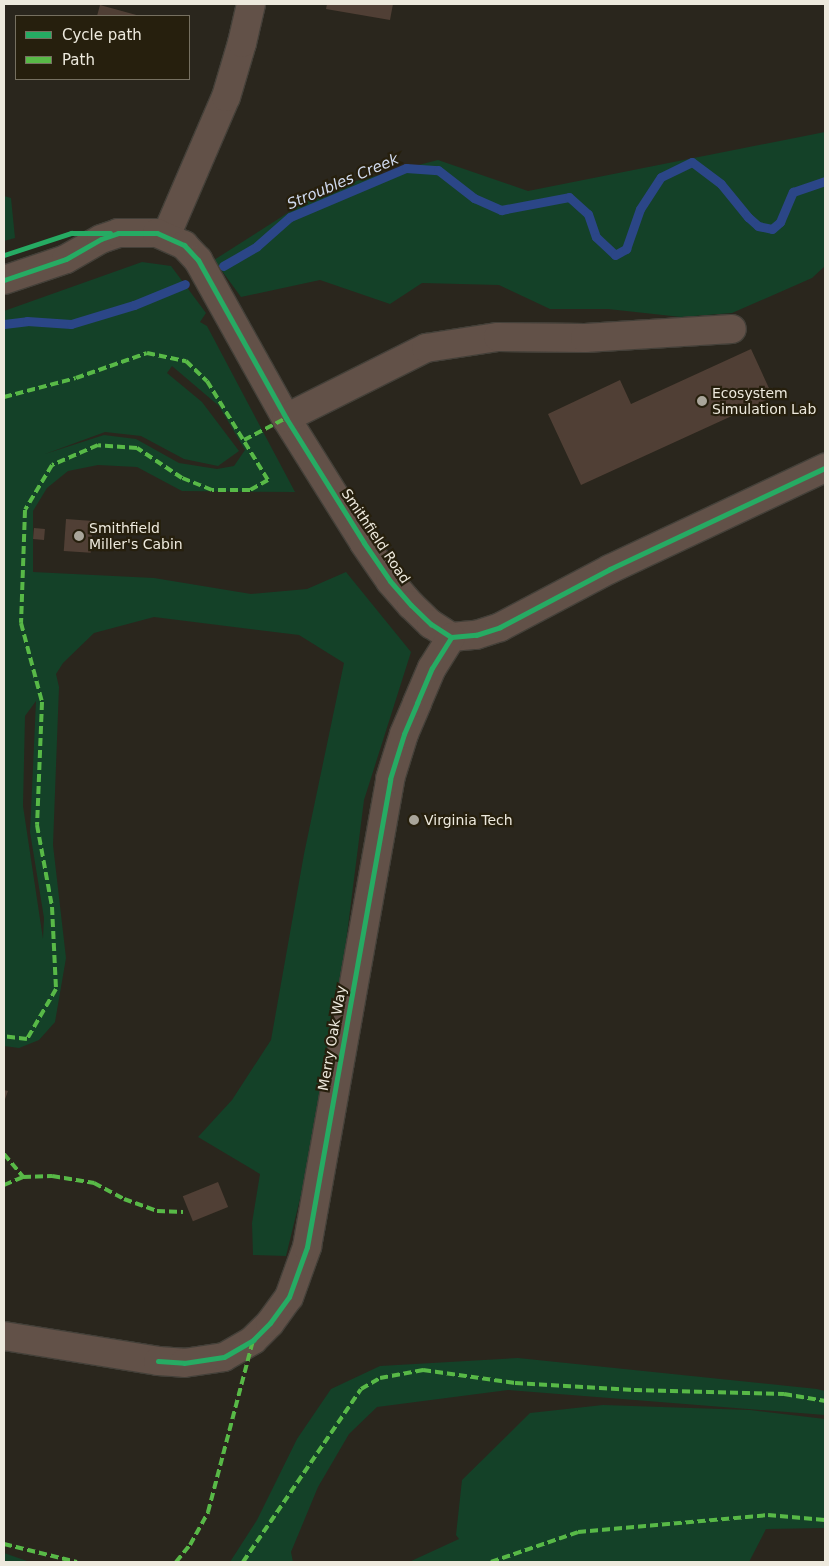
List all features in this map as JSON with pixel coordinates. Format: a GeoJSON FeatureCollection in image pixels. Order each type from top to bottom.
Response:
{"type":"FeatureCollection","features":[{"type":"Feature","properties":{"kind":"street"},"geometry":{"type":"LineString","coordinates":[[166,236],[226,98],[251,4]]}},
{"type":"Feature","properties":{"kind":"street","name":"Smithfield Road"},"geometry":{"type":"LineString","coordinates":[[4,280],[66,259],[101,239],[118,233],[152,233],[166,236],[184,245],[198,260],[286,418],[390,581],[431,624],[451,638]]}},
{"type":"Feature","properties":{"kind":"street"},"geometry":{"type":"LineString","coordinates":[[286,418],[426,348],[498,336],[584,338],[732,329]]}},
{"type":"Feature","properties":{"kind":"street"},"geometry":{"type":"LineString","coordinates":[[451,638],[476,635],[500,627],[610,570],[825,468]]}},
{"type":"Feature","properties":{"kind":"street","name":"Merry Oak Way"},"geometry":{"type":"LineString","coordinates":[[4,1336],[158,1361],[184,1363],[224,1357],[252,1340],[270,1323],[289,1297],[307,1247],[390,780],[414,711],[432,668],[451,638]]}},
{"type":"Feature","properties":{"kind":"green space"},"geometry":{"type":"Polygon","coordinates":[[[825,132],[825,266],[812,278],[732,313],[681,317],[608,309],[550,309],[499,285],[422,283],[390,304],[320,280],[241,297],[214,260],[325,189],[438,160],[528,191],[825,132]]]}},
{"type":"Feature","properties":{"kind":"green space"},"geometry":{"type":"Polygon","coordinates":[[[4,196],[11,198],[15,238],[4,241],[4,196]]]}},
{"type":"Feature","properties":{"kind":"green space"},"geometry":{"type":"Polygon","coordinates":[[[142,262],[171,266],[206,313],[200,322],[207,326],[295,492],[182,491],[137,467],[98,465],[68,471],[47,488],[33,511],[33,572],[154,578],[251,594],[307,589],[346,572],[411,652],[364,800],[335,1029],[320,1117],[286,1256],[253,1255],[252,1223],[260,1174],[198,1137],[232,1100],[271,1040],[304,854],[344,663],[299,635],[154,617],[94,633],[63,663],[56,674],[59,687],[53,845],[66,958],[55,1022],[39,1040],[19,1048],[4,1046],[4,311],[142,262]],[[172,366],[167,373],[202,402],[239,451],[218,466],[184,459],[141,436],[105,432],[45,454],[104,435],[136,439],[179,463],[217,469],[234,466],[245,450],[219,406],[172,366]],[[36,701],[25,716],[23,806],[43,939],[44,918],[30,832],[36,701]]]}},
{"type":"Feature","properties":{"kind":"green space"},"geometry":{"type":"Polygon","coordinates":[[[518,1358],[817,1389],[825,1391],[825,1415],[508,1390],[377,1407],[349,1434],[318,1487],[291,1552],[293,1562],[230,1562],[257,1520],[297,1439],[331,1389],[380,1366],[518,1358]]]}},
{"type":"Feature","properties":{"kind":"green space"},"geometry":{"type":"Polygon","coordinates":[[[603,1405],[750,1410],[825,1419],[825,1528],[766,1529],[749,1562],[409,1562],[459,1539],[456,1535],[462,1480],[530,1413],[603,1405]]]}},
{"type":"Feature","properties":{"kind":"green space"},"geometry":{"type":"Polygon","coordinates":[[[4,1553],[30,1562],[4,1562],[4,1553]]]}},
{"type":"Feature","properties":{"kind":"building"},"geometry":{"type":"Polygon","coordinates":[[[327,4],[393,4],[390,20],[326,9],[327,4]]]}},
{"type":"Feature","properties":{"kind":"building"},"geometry":{"type":"Polygon","coordinates":[[[100,5],[136,15],[97,15],[100,5]]]}},
{"type":"Feature","properties":{"kind":"building"},"geometry":{"type":"Polygon","coordinates":[[[751,349],[773,397],[581,485],[548,414],[620,380],[631,404],[751,349]]]}},
{"type":"Feature","properties":{"kind":"building","name":"Smithfield Miller's Cabin"},"geometry":{"type":"Polygon","coordinates":[[[66,519],[93,521],[91,553],[64,551],[66,519]]]}},
{"type":"Feature","properties":{"kind":"building"},"geometry":{"type":"Polygon","coordinates":[[[34,528],[45,529],[44,540],[33,539],[34,528]]]}},
{"type":"Feature","properties":{"kind":"building"},"geometry":{"type":"Polygon","coordinates":[[[4,1090],[8,1091],[4,1102],[4,1090]]]}},
{"type":"Feature","properties":{"kind":"building"},"geometry":{"type":"Polygon","coordinates":[[[218,1182],[228,1207],[193,1221],[183,1196],[218,1182]]]}},
{"type":"Feature","properties":{"kind":"waterway","name":"Stroubles Creek"},"geometry":{"type":"LineString","coordinates":[[223,266],[257,246],[290,217],[406,168],[438,170],[474,198],[501,210],[569,197],[588,214],[596,237],[615,255],[626,249],[640,209],[661,177],[692,162],[721,184],[748,217],[758,226],[772,229],[780,222],[793,192],[825,181]]}},
{"type":"Feature","properties":{"kind":"waterway","name":"Stroubles Creek"},"geometry":{"type":"LineString","coordinates":[[4,324],[27,321],[71,324],[134,305],[185,284]]}},
{"type":"Feature","properties":{"kind":"marked path"},"geometry":{"type":"LineString","coordinates":[[4,397],[76,378],[147,353],[186,361],[207,381],[268,480],[250,490],[212,490],[182,478],[137,448],[98,445],[52,465],[25,510],[21,623],[42,702],[37,825],[52,907],[56,989],[27,1039],[4,1036]]}},
{"type":"Feature","properties":{"kind":"marked path"},"geometry":{"type":"LineString","coordinates":[[244,440],[286,418]]}},
{"type":"Feature","properties":{"kind":"marked path"},"geometry":{"type":"LineString","coordinates":[[4,1154],[23,1177]]}},
{"type":"Feature","properties":{"kind":"marked path"},"geometry":{"type":"LineString","coordinates":[[4,1185],[23,1177],[52,1176],[94,1183],[124,1199],[157,1211],[183,1212]]}},
{"type":"Feature","properties":{"kind":"marked path"},"geometry":{"type":"LineString","coordinates":[[176,1562],[190,1545],[208,1512],[253,1340]]}},
{"type":"Feature","properties":{"kind":"marked path"},"geometry":{"type":"LineString","coordinates":[[243,1562],[361,1389],[380,1378],[423,1370],[515,1383],[634,1390],[784,1394],[825,1401]]}},
{"type":"Feature","properties":{"kind":"marked path"},"geometry":{"type":"LineString","coordinates":[[491,1562],[578,1532],[768,1515],[825,1520]]}},
{"type":"Feature","properties":{"kind":"marked path"},"geometry":{"type":"LineString","coordinates":[[4,1544],[77,1562]]}},
{"type":"Feature","properties":{"kind":"cycle path"},"geometry":{"type":"LineString","coordinates":[[4,255],[71,233],[110,233]]}},
{"type":"Feature","properties":{"kind":"cycle path"},"geometry":{"type":"LineString","coordinates":[[4,280],[66,259],[101,239],[118,233],[157,233],[184,245],[198,260],[286,418],[364,543],[390,581],[411,605],[431,624],[451,637],[476,635],[500,627],[610,569],[825,468]]}},
{"type":"Feature","properties":{"kind":"cycle path"},"geometry":{"type":"LineString","coordinates":[[158,1361],[184,1363],[224,1357],[253,1340],[270,1323],[289,1297],[307,1247],[390,779],[404,734],[432,668],[451,637]]}},
{"type":"Feature","properties":{"kind":"place","name":"Ecosystem Simulation Lab"},"geometry":{"type":"Point","coordinates":[702,401]}},
{"type":"Feature","properties":{"kind":"place","name":"Smithfield Miller's Cabin"},"geometry":{"type":"Point","coordinates":[79,536]}},
{"type":"Feature","properties":{"kind":"place","name":"Virginia Tech"},"geometry":{"type":"Point","coordinates":[414,820]}}]}
